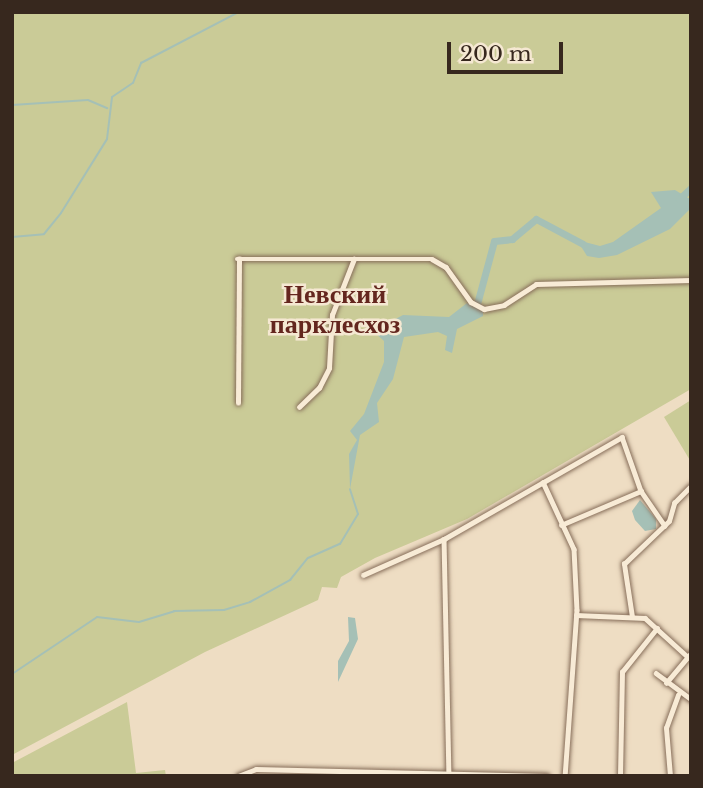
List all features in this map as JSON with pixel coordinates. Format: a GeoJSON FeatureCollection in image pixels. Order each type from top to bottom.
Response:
{"type":"FeatureCollection","features":[{"type":"Feature","properties":{"kind":"street"},"geometry":{"type":"LineString","coordinates":[[238,403],[238,258],[440,261],[466,297],[484,309],[504,305],[536,284],[691,281]]}},
{"type":"Feature","properties":{"kind":"street"},"geometry":{"type":"LineString","coordinates":[[299,407],[319,388],[329,368],[332,315],[354,259]]}},
{"type":"Feature","properties":{"kind":"street"},"geometry":{"type":"LineString","coordinates":[[363,575],[444,539],[622,436],[640,491],[665,526]]}},
{"type":"Feature","properties":{"kind":"street"},"geometry":{"type":"LineString","coordinates":[[543,482],[574,549],[576,615],[565,776]]}},
{"type":"Feature","properties":{"kind":"street"},"geometry":{"type":"LineString","coordinates":[[632,617],[624,564],[665,526],[674,503],[691,486]]}},
{"type":"Feature","properties":{"kind":"street"},"geometry":{"type":"LineString","coordinates":[[561,525],[640,491]]}},
{"type":"Feature","properties":{"kind":"street"},"geometry":{"type":"LineString","coordinates":[[444,539],[449,774]]}},
{"type":"Feature","properties":{"kind":"street"},"geometry":{"type":"LineString","coordinates":[[576,615],[645,618],[689,655],[666,682]]}},
{"type":"Feature","properties":{"kind":"street"},"geometry":{"type":"LineString","coordinates":[[620,776],[622,672],[657,628]]}},
{"type":"Feature","properties":{"kind":"street"},"geometry":{"type":"LineString","coordinates":[[656,673],[678,695],[691,699]]}},
{"type":"Feature","properties":{"kind":"street"},"geometry":{"type":"LineString","coordinates":[[670,776],[666,727],[678,695]]}},
{"type":"Feature","properties":{"kind":"street"},"geometry":{"type":"LineString","coordinates":[[238,776],[288,773],[547,776]]}},
{"type":"Feature","properties":{"kind":"green space"},"geometry":{"type":"Polygon","coordinates":[[[12,12],[691,12],[691,389],[467,519],[375,558],[341,577],[337,588],[322,587],[318,600],[205,652],[12,755],[12,12]]]}},
{"type":"Feature","properties":{"kind":"green space"},"geometry":{"type":"Polygon","coordinates":[[[691,400],[691,462],[664,417],[691,400]]]}},
{"type":"Feature","properties":{"kind":"green space"},"geometry":{"type":"Polygon","coordinates":[[[127,702],[136,773],[165,770],[166,776],[12,776],[12,763],[127,702]]]}},
{"type":"Feature","properties":{"kind":"shaded area"},"geometry":{"type":"Polygon","coordinates":[[[675,190],[690,199],[691,208],[670,229],[617,255],[599,258],[587,256],[577,240],[600,246],[613,242],[661,208],[651,192],[675,190]]]}},
{"type":"Feature","properties":{"kind":"shaded area"},"geometry":{"type":"Polygon","coordinates":[[[467,303],[483,310],[483,316],[457,329],[452,353],[445,350],[447,336],[438,332],[404,337],[393,379],[377,403],[379,422],[360,435],[350,489],[349,454],[357,440],[350,431],[364,414],[384,362],[384,341],[373,331],[403,315],[449,317],[467,303]]]}},
{"type":"Feature","properties":{"kind":"shaded area"},"geometry":{"type":"Polygon","coordinates":[[[640,500],[656,519],[656,529],[645,531],[635,520],[632,511],[640,500]]]}},
{"type":"Feature","properties":{"kind":"shaded area"},"geometry":{"type":"Polygon","coordinates":[[[348,617],[355,618],[358,639],[338,682],[338,661],[349,641],[348,617]]]}},
{"type":"Feature","properties":{"kind":"waterway"},"geometry":{"type":"LineString","coordinates":[[12,237],[44,234],[61,213],[107,139],[112,97],[133,83],[141,63],[239,12]]}},
{"type":"Feature","properties":{"kind":"waterway"},"geometry":{"type":"LineString","coordinates":[[12,105],[88,100],[107,108]]}},
{"type":"Feature","properties":{"kind":"waterway"},"geometry":{"type":"LineString","coordinates":[[679,199],[691,188]]}},
{"type":"Feature","properties":{"kind":"waterway"},"geometry":{"type":"LineString","coordinates":[[477,304],[494,241],[512,239],[536,219],[583,244]]}},
{"type":"Feature","properties":{"kind":"waterway"},"geometry":{"type":"LineString","coordinates":[[12,674],[97,617],[139,622],[174,611],[224,610],[250,602],[290,580],[308,558],[340,544],[358,514],[350,489]]}},
{"type":"Feature","properties":{"kind":"district","name":"Невский парклесхоз"},"geometry":{"type":"Point","coordinates":[335,310]}}]}
